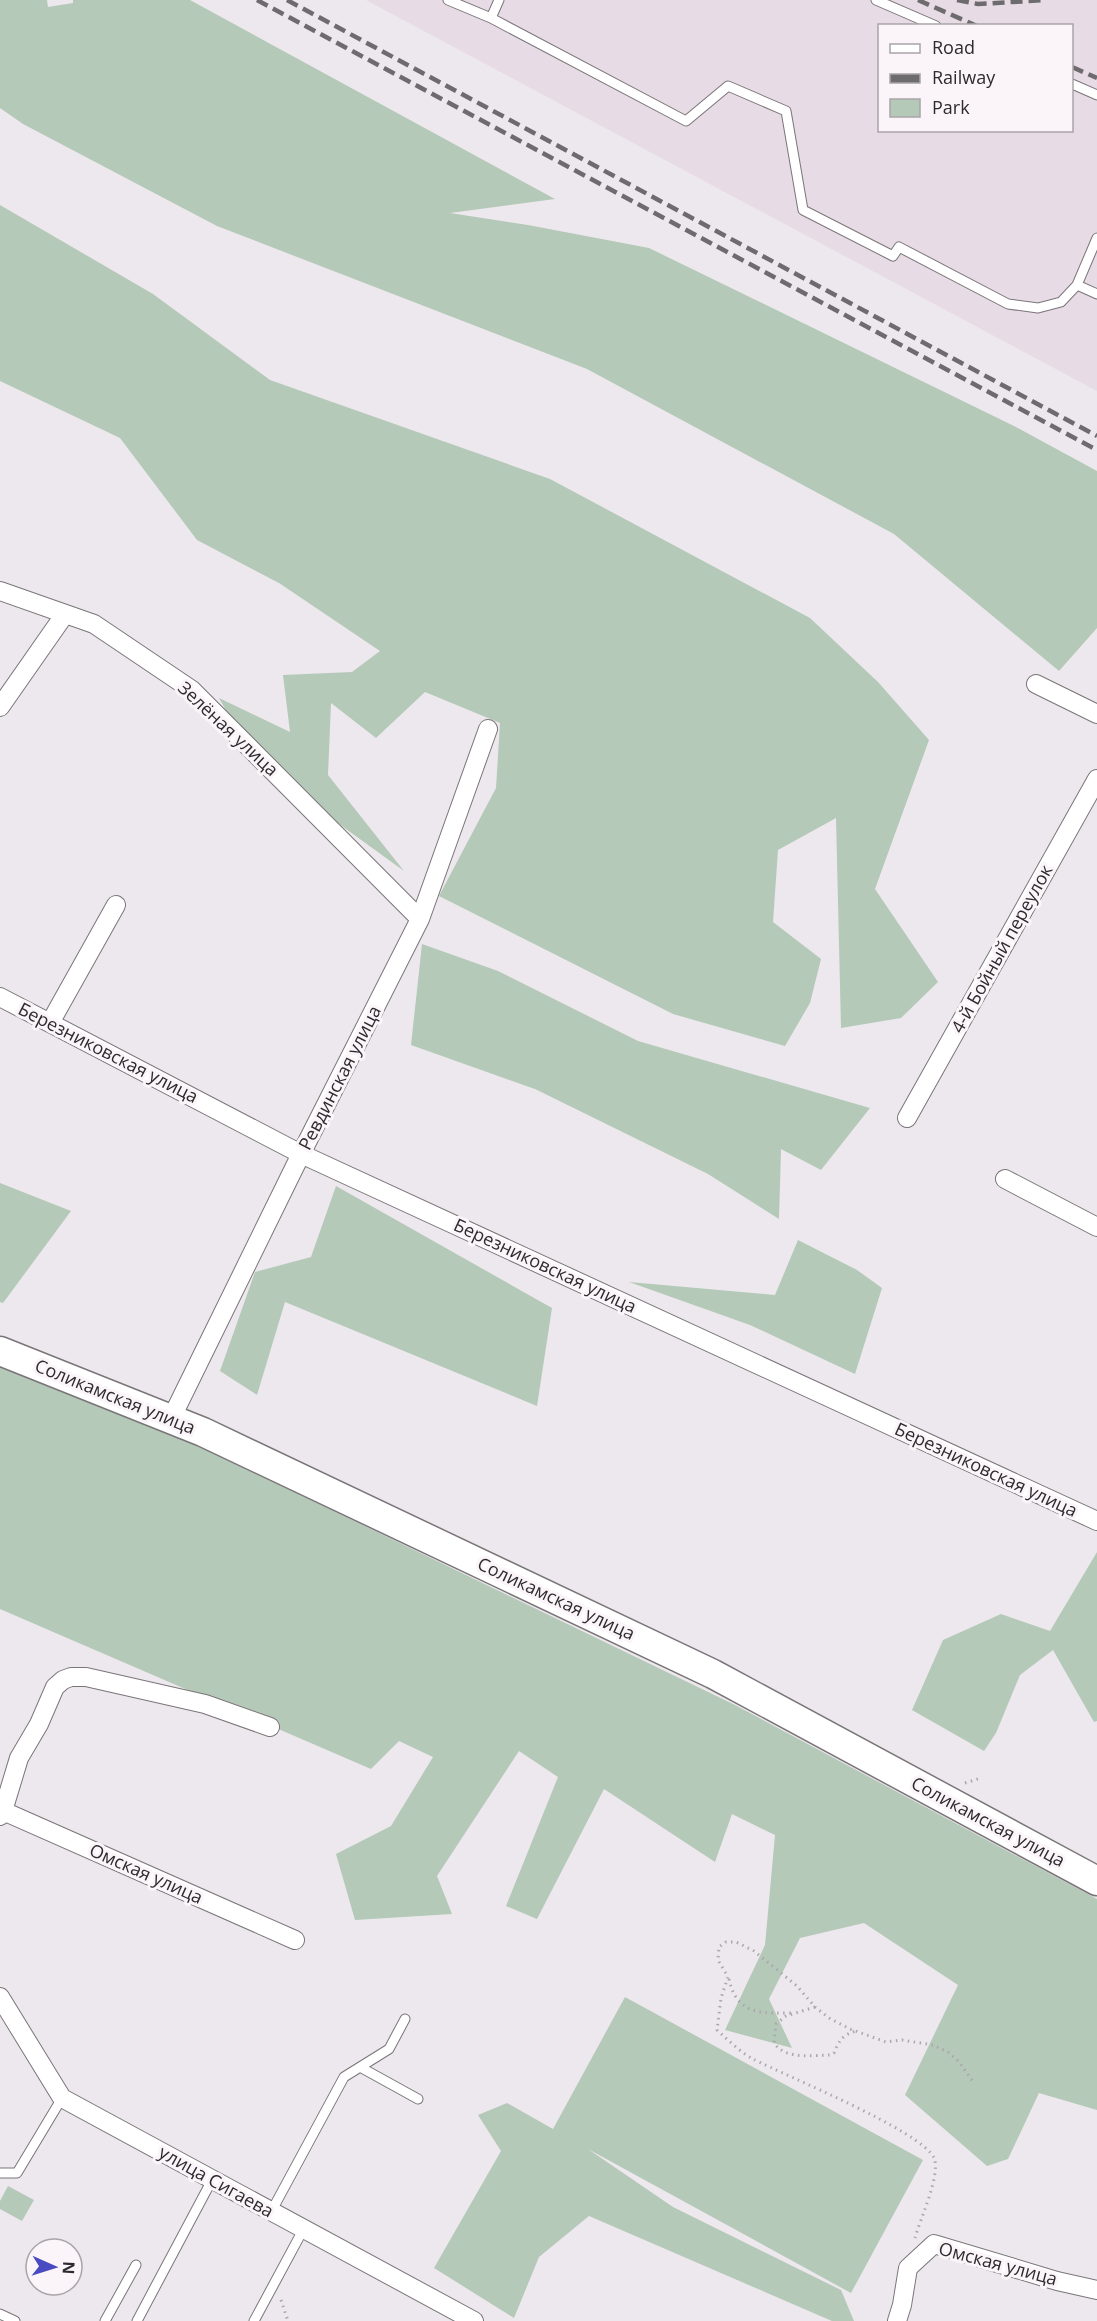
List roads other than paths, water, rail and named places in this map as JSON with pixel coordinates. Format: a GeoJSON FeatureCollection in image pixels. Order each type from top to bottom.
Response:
{"type":"FeatureCollection","features":[{"type":"Feature","properties":{"kind":"main road","name":"Соликамская улица"},"geometry":{"type":"LineString","coordinates":[[0,1351],[213,1437],[713,1674],[1097,1881]]}},
{"type":"Feature","properties":{"kind":"street","name":"Зелёная улица"},"geometry":{"type":"LineString","coordinates":[[0,591],[94,624],[192,690],[420,919]]}},
{"type":"Feature","properties":{"kind":"street"},"geometry":{"type":"LineString","coordinates":[[0,707],[65,614]]}},
{"type":"Feature","properties":{"kind":"street"},"geometry":{"type":"LineString","coordinates":[[1036,684],[1097,714]]}},
{"type":"Feature","properties":{"kind":"street","name":"Ревдинская улица"},"geometry":{"type":"LineString","coordinates":[[171,1419],[420,919],[488,729]]}},
{"type":"Feature","properties":{"kind":"street","name":"4-й Бойный переулок"},"geometry":{"type":"LineString","coordinates":[[907,1118],[1097,780]]}},
{"type":"Feature","properties":{"kind":"street"},"geometry":{"type":"LineString","coordinates":[[50,1023],[116,905]]}},
{"type":"Feature","properties":{"kind":"street","name":"Березниковская улица"},"geometry":{"type":"LineString","coordinates":[[0,997],[301,1154],[1097,1521]]}},
{"type":"Feature","properties":{"kind":"street"},"geometry":{"type":"LineString","coordinates":[[1005,1179],[1097,1227]]}},
{"type":"Feature","properties":{"kind":"street"},"geometry":{"type":"LineString","coordinates":[[2,1813],[19,1758],[39,1724],[55,1687],[71,1677],[86,1677],[205,1704],[270,1727]]}},
{"type":"Feature","properties":{"kind":"street","name":"Омская улица"},"geometry":{"type":"LineString","coordinates":[[2,1813],[295,1940]]}},
{"type":"Feature","properties":{"kind":"street","name":"улица Сигаева"},"geometry":{"type":"LineString","coordinates":[[0,1997],[62,2098],[474,2321]]}},
{"type":"Feature","properties":{"kind":"street","name":"Омская улица"},"geometry":{"type":"LineString","coordinates":[[900,2313],[908,2268],[934,2244],[1057,2281],[1097,2290]]}},
{"type":"Feature","properties":{"kind":"lane"},"geometry":{"type":"LineString","coordinates":[[448,0],[491,18],[686,121],[728,86],[786,111],[803,210],[892,256],[899,247],[1008,304],[1038,308],[1061,302],[1077,285],[1097,238]]}},
{"type":"Feature","properties":{"kind":"lane"},"geometry":{"type":"LineString","coordinates":[[491,18],[499,0]]}},
{"type":"Feature","properties":{"kind":"lane"},"geometry":{"type":"LineString","coordinates":[[876,0],[931,24]]}},
{"type":"Feature","properties":{"kind":"lane"},"geometry":{"type":"LineString","coordinates":[[1073,85],[1097,95]]}},
{"type":"Feature","properties":{"kind":"lane"},"geometry":{"type":"LineString","coordinates":[[1077,285],[1097,294]]}},
{"type":"Feature","properties":{"kind":"lane"},"geometry":{"type":"LineString","coordinates":[[271,2212],[345,2077],[389,2049],[405,2019]]}},
{"type":"Feature","properties":{"kind":"lane"},"geometry":{"type":"LineString","coordinates":[[360,2067],[418,2099]]}},
{"type":"Feature","properties":{"kind":"lane"},"geometry":{"type":"LineString","coordinates":[[0,2173],[17,2174],[62,2098]]}},
{"type":"Feature","properties":{"kind":"lane"},"geometry":{"type":"LineString","coordinates":[[137,2321],[212,2180]]}},
{"type":"Feature","properties":{"kind":"lane"},"geometry":{"type":"LineString","coordinates":[[254,2321],[303,2230]]}},
{"type":"Feature","properties":{"kind":"lane"},"geometry":{"type":"LineString","coordinates":[[105,2321],[136,2265]]}},
{"type":"Feature","properties":{"kind":"lane"},"geometry":{"type":"LineString","coordinates":[[0,2314],[15,2321]]}},
{"type":"Feature","properties":{"kind":"railway"},"geometry":{"type":"LineString","coordinates":[[257,0],[1097,450]]}},
{"type":"Feature","properties":{"kind":"railway"},"geometry":{"type":"LineString","coordinates":[[287,0],[1097,436]]}},
{"type":"Feature","properties":{"kind":"railway"},"geometry":{"type":"LineString","coordinates":[[918,0],[972,24]]}},
{"type":"Feature","properties":{"kind":"railway"},"geometry":{"type":"LineString","coordinates":[[957,0],[978,4],[1046,0]]}},
{"type":"Feature","properties":{"kind":"railway"},"geometry":{"type":"LineString","coordinates":[[1073,67],[1097,78]]}}]}
